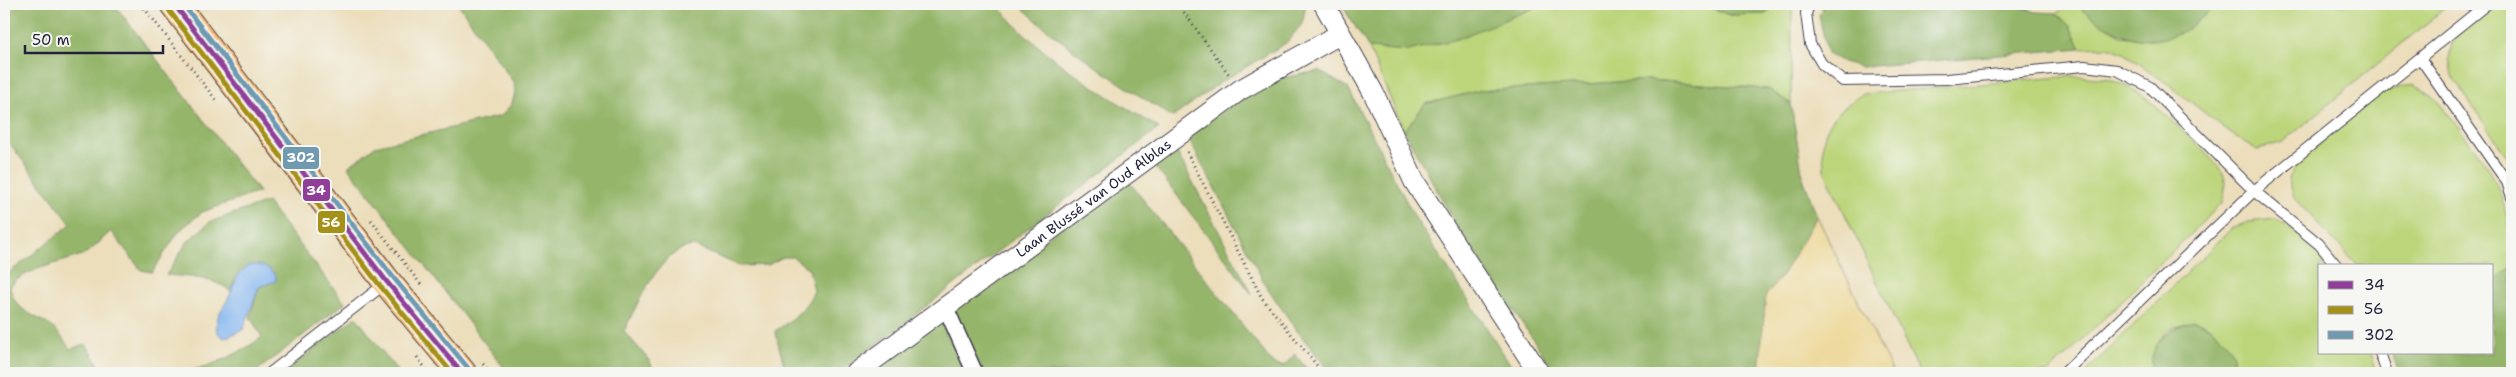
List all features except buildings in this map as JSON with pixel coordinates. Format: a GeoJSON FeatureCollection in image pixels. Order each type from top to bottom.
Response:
{"type":"FeatureCollection","features":[{"type":"Feature","properties":{"kind":"main road"},"geometry":{"type":"LineString","coordinates":[[174,4],[388,282],[462,373]]}},
{"type":"Feature","properties":{"kind":"street"},"geometry":{"type":"LineString","coordinates":[[1324,4],[1373,92],[1414,181],[1539,373]]}},
{"type":"Feature","properties":{"kind":"street","name":"Laan Blussé van Oud Alblas"},"geometry":{"type":"LineString","coordinates":[[856,373],[1240,90],[1340,34]]}},
{"type":"Feature","properties":{"kind":"street"},"geometry":{"type":"LineString","coordinates":[[945,306],[975,373]]}},
{"type":"Feature","properties":{"kind":"lane"},"geometry":{"type":"LineString","coordinates":[[1810,4],[1806,13],[1810,44],[1822,64],[1843,81],[1947,79],[2084,66],[2117,70],[2150,87],[2254,191],[2319,244],[2335,264]]}},
{"type":"Feature","properties":{"kind":"lane"},"geometry":{"type":"LineString","coordinates":[[2064,373],[2254,191],[2488,4]]}},
{"type":"Feature","properties":{"kind":"lane"},"geometry":{"type":"LineString","coordinates":[[2420,58],[2507,182],[2512,197]]}},
{"type":"Feature","properties":{"kind":"lane"},"geometry":{"type":"LineString","coordinates":[[270,373],[388,282]]}},
{"type":"Feature","properties":{"kind":"lane"},"geometry":{"type":"LineString","coordinates":[[2380,354],[2387,373]]}},
{"type":"Feature","properties":{"kind":"path"},"geometry":{"type":"LineString","coordinates":[[1178,4],[1240,90]]}},
{"type":"Feature","properties":{"kind":"path"},"geometry":{"type":"LineString","coordinates":[[1178,136],[1262,298],[1323,373]]}},
{"type":"Feature","properties":{"kind":"green space"},"geometry":{"type":"Polygon","coordinates":[[[4,4],[114,4],[259,192],[202,212],[179,231],[152,272],[141,270],[111,231],[88,252],[24,275],[10,287],[12,295],[20,307],[52,327],[70,349],[86,344],[104,373],[4,373],[4,277],[71,224],[4,136],[4,4]]]}},
{"type":"Feature","properties":{"kind":"green space"},"geometry":{"type":"Polygon","coordinates":[[[458,4],[997,4],[1032,41],[1052,57],[1094,87],[1159,128],[839,373],[786,373],[775,331],[798,314],[814,291],[809,269],[793,257],[783,257],[768,265],[740,266],[694,246],[682,249],[661,266],[643,293],[624,331],[648,359],[655,371],[652,373],[508,373],[348,167],[375,146],[501,116],[511,105],[515,93],[514,83],[458,4]]]}},
{"type":"Feature","properties":{"kind":"green space"},"geometry":{"type":"Polygon","coordinates":[[[1018,4],[1306,4],[1302,24],[1286,43],[1221,82],[1173,117],[1073,50],[1018,4]]]}},
{"type":"Feature","properties":{"kind":"green space"},"geometry":{"type":"Polygon","coordinates":[[[1341,4],[1544,4],[1457,39],[1408,51],[1369,48],[1341,4]]]}},
{"type":"Feature","properties":{"kind":"green space"},"geometry":{"type":"Polygon","coordinates":[[[1545,4],[1702,4],[1729,15],[1765,14],[1777,4],[1792,4],[1791,104],[1768,89],[1648,80],[1479,91],[1425,104],[1404,131],[1369,48],[1408,51],[1545,4]]]}},
{"type":"Feature","properties":{"kind":"green space"},"geometry":{"type":"Polygon","coordinates":[[[1702,4],[1777,4],[1766,14],[1729,15],[1702,4]]]}},
{"type":"Feature","properties":{"kind":"green space"},"geometry":{"type":"Polygon","coordinates":[[[1824,4],[2012,4],[2036,12],[2056,13],[2069,25],[2081,48],[1861,67],[1843,62],[1827,53],[1819,15],[1824,4]]]}},
{"type":"Feature","properties":{"kind":"green space"},"geometry":{"type":"Polygon","coordinates":[[[2074,4],[2121,36],[2151,40],[2179,34],[2219,4],[2450,4],[2283,142],[2257,150],[2230,133],[2168,84],[2124,53],[2108,47],[2081,48],[2069,25],[2056,13],[2074,4]]]}},
{"type":"Feature","properties":{"kind":"green space"},"geometry":{"type":"Polygon","coordinates":[[[2074,4],[2219,4],[2178,34],[2163,39],[2149,40],[2135,38],[2110,29],[2074,4]]]}},
{"type":"Feature","properties":{"kind":"green space"},"geometry":{"type":"Polygon","coordinates":[[[2487,4],[2512,4],[2512,164],[2454,79],[2449,59],[2452,42],[2463,23],[2487,4]]]}},
{"type":"Feature","properties":{"kind":"green space"},"geometry":{"type":"Polygon","coordinates":[[[1319,71],[1348,88],[1415,218],[1516,373],[1331,373],[1298,332],[1266,286],[1187,136],[1266,81],[1319,71]]]}},
{"type":"Feature","properties":{"kind":"green space"},"geometry":{"type":"Polygon","coordinates":[[[2074,76],[2111,79],[2143,95],[2203,149],[2223,173],[2226,184],[2222,203],[2048,373],[1920,373],[1824,170],[1823,142],[1826,131],[1834,118],[1850,102],[1863,94],[2074,76]]]}},
{"type":"Feature","properties":{"kind":"green space"},"geometry":{"type":"Polygon","coordinates":[[[1648,80],[1768,89],[1791,104],[1803,178],[1817,216],[1783,274],[1766,295],[1759,373],[1556,373],[1462,235],[1404,131],[1425,104],[1478,91],[1648,80]]]}},
{"type":"Feature","properties":{"kind":"green space"},"geometry":{"type":"Polygon","coordinates":[[[2414,84],[2422,88],[2435,98],[2485,162],[2499,190],[2511,242],[2512,267],[2494,281],[2494,264],[2356,264],[2294,198],[2288,178],[2299,161],[2379,93],[2414,84]]]}},
{"type":"Feature","properties":{"kind":"green space"},"geometry":{"type":"Polygon","coordinates":[[[1173,145],[1252,294],[1150,160],[1173,145]]]}},
{"type":"Feature","properties":{"kind":"green space"},"geometry":{"type":"Polygon","coordinates":[[[1126,178],[1274,365],[1284,366],[1295,354],[1310,373],[980,373],[951,310],[1126,178]]]}},
{"type":"Feature","properties":{"kind":"green space"},"geometry":{"type":"Polygon","coordinates":[[[267,202],[345,303],[254,373],[183,373],[224,359],[243,350],[262,337],[250,317],[259,287],[275,281],[236,276],[231,292],[217,283],[191,277],[166,275],[188,241],[210,222],[267,202]]]}},
{"type":"Feature","properties":{"kind":"green space"},"geometry":{"type":"Polygon","coordinates":[[[2276,219],[2309,242],[2326,264],[2318,264],[2318,354],[2371,354],[2377,373],[2235,373],[2226,343],[2216,332],[2202,322],[2175,327],[2164,335],[2154,353],[2152,373],[2085,373],[2232,228],[2248,222],[2276,219]]]}},
{"type":"Feature","properties":{"kind":"green space"},"geometry":{"type":"Polygon","coordinates":[[[2512,267],[2512,373],[2399,373],[2392,354],[2494,354],[2494,281],[2512,267]]]}},
{"type":"Feature","properties":{"kind":"green space"},"geometry":{"type":"Polygon","coordinates":[[[356,317],[399,373],[283,373],[356,317]]]}},
{"type":"Feature","properties":{"kind":"green space"},"geometry":{"type":"Polygon","coordinates":[[[940,318],[968,373],[870,373],[940,318]]]}},
{"type":"Feature","properties":{"kind":"green space"},"geometry":{"type":"Polygon","coordinates":[[[2193,321],[2205,325],[2221,336],[2232,353],[2235,373],[2152,373],[2153,353],[2161,339],[2175,329],[2193,321]]]}},
{"type":"Feature","properties":{"kind":"sand"},"geometry":{"type":"Polygon","coordinates":[[[1817,216],[1893,373],[1759,373],[1766,295],[1783,274],[1817,216]]]}},
{"type":"Feature","properties":{"kind":"water"},"geometry":{"type":"Polygon","coordinates":[[[249,265],[267,268],[276,276],[276,281],[259,287],[243,330],[224,338],[217,332],[219,314],[238,276],[249,265]]]}},
{"type":"Feature","properties":{"kind":"transit line","name":"34"},"geometry":{"type":"LineString","coordinates":[[174,4],[387,282],[462,373]]}},
{"type":"Feature","properties":{"kind":"transit line","name":"302"},"geometry":{"type":"LineString","coordinates":[[183,4],[393,277],[468,368]]}},
{"type":"Feature","properties":{"kind":"transit line","name":"56"},"geometry":{"type":"LineString","coordinates":[[168,9],[381,287],[452,373]]}}]}
